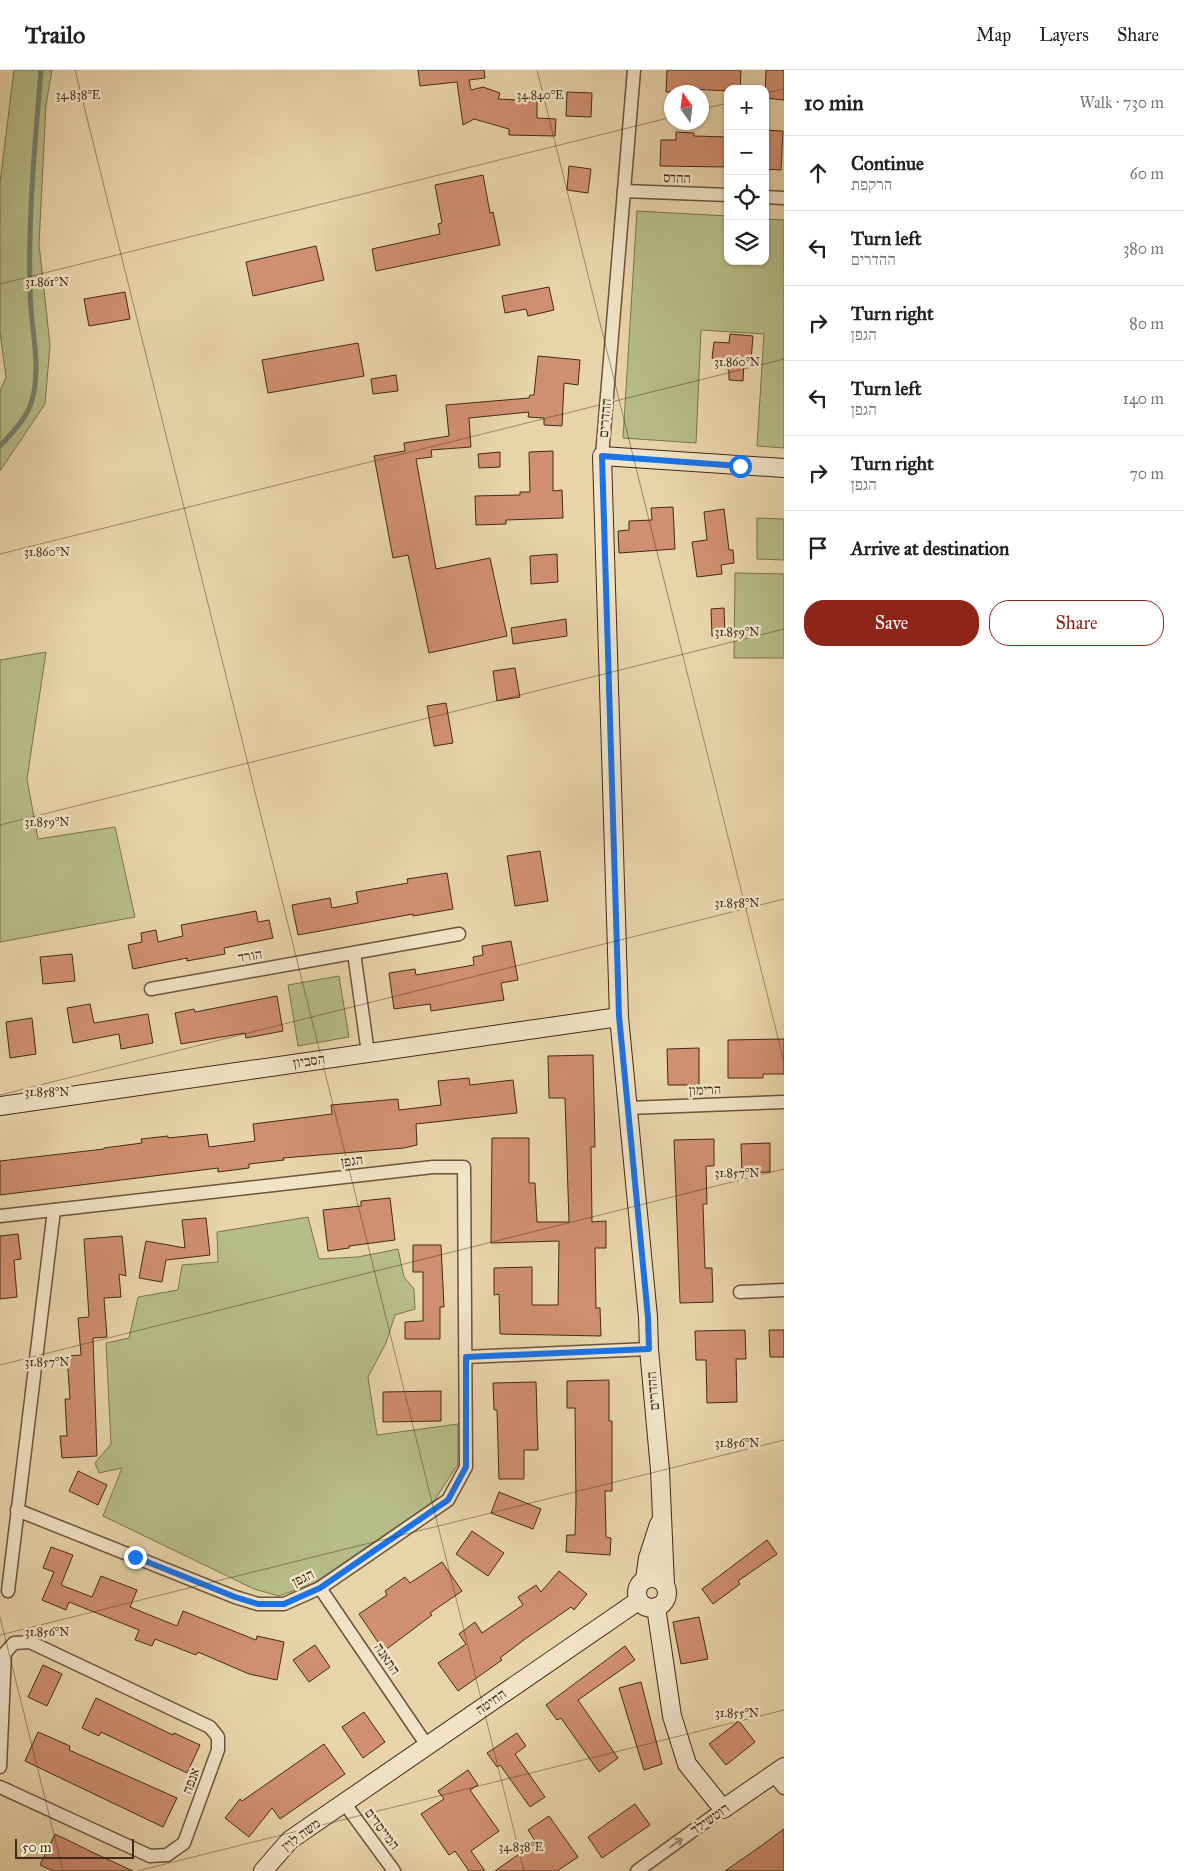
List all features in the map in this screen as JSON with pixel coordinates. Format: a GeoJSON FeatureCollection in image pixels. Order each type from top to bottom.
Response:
{"type":"FeatureCollection","features":[{"type":"Feature","properties":{"kind":"main road"},"geometry":{"type":"LineString","coordinates":[[602,456],[784,468]]}},
{"type":"Feature","properties":{"kind":"main road","name":"ההדרים"},"geometry":{"type":"LineString","coordinates":[[602,456],[619,1016],[648,1317],[649,1349],[660,1470],[665,1585]]}},
{"type":"Feature","properties":{"kind":"main road","name":"הסביון"},"geometry":{"type":"LineString","coordinates":[[0,1106],[619,1016]]}},
{"type":"Feature","properties":{"kind":"main road","name":"ההדרים"},"geometry":{"type":"LineString","coordinates":[[645,1579],[648,1558],[662,1514]]}},
{"type":"Feature","properties":{"kind":"main road"},"geometry":{"type":"LineString","coordinates":[[656,1578],[665,1585],[667,1597],[664,1603],[656,1607],[645,1606],[638,1601],[637,1587],[645,1579],[656,1578]]}},
{"type":"Feature","properties":{"kind":"main road","name":"החיטה"},"geometry":{"type":"LineString","coordinates":[[345,1804],[638,1601]]}},
{"type":"Feature","properties":{"kind":"main road"},"geometry":{"type":"LineString","coordinates":[[656,1607],[672,1716],[687,1764],[723,1809]]}},
{"type":"Feature","properties":{"kind":"main road","name":"רוטשילד"},"geometry":{"type":"LineString","coordinates":[[723,1809],[780,1777]]}},
{"type":"Feature","properties":{"kind":"main road","name":"משה לוין"},"geometry":{"type":"LineString","coordinates":[[262,1871],[290,1840],[345,1804]]}},
{"type":"Feature","properties":{"kind":"street","name":"ההדרים"},"geometry":{"type":"LineString","coordinates":[[602,456],[634,70]]}},
{"type":"Feature","properties":{"kind":"street","name":"ההדס"},"geometry":{"type":"LineString","coordinates":[[624,191],[724,195]]}},
{"type":"Feature","properties":{"kind":"street"},"geometry":{"type":"LineString","coordinates":[[769,197],[784,198]]}},
{"type":"Feature","properties":{"kind":"street","name":"הורד"},"geometry":{"type":"LineString","coordinates":[[151,989],[458,934]]}},
{"type":"Feature","properties":{"kind":"street"},"geometry":{"type":"LineString","coordinates":[[354,953],[368,1053]]}},
{"type":"Feature","properties":{"kind":"street","name":"הרימון"},"geometry":{"type":"LineString","coordinates":[[628,1108],[784,1102]]}},
{"type":"Feature","properties":{"kind":"street","name":"הגפן"},"geometry":{"type":"LineString","coordinates":[[0,1216],[434,1167],[464,1167],[466,1467],[448,1500],[320,1588],[284,1604],[258,1604],[235,1597],[17,1510]]}},
{"type":"Feature","properties":{"kind":"street"},"geometry":{"type":"LineString","coordinates":[[8,1591],[54,1210]]}},
{"type":"Feature","properties":{"kind":"street"},"geometry":{"type":"LineString","coordinates":[[740,1292],[784,1290]]}},
{"type":"Feature","properties":{"kind":"street"},"geometry":{"type":"LineString","coordinates":[[466,1357],[649,1349]]}},
{"type":"Feature","properties":{"kind":"street","name":"התאנה"},"geometry":{"type":"LineString","coordinates":[[320,1588],[428,1747]]}},
{"type":"Feature","properties":{"kind":"street","name":"אנפה"},"geometry":{"type":"LineString","coordinates":[[0,1767],[5,1653],[14,1643],[30,1642],[210,1727],[218,1737],[218,1750],[184,1843],[166,1855],[150,1856],[0,1787]]}},
{"type":"Feature","properties":{"kind":"street","name":"המייסדים"},"geometry":{"type":"LineString","coordinates":[[345,1804],[394,1871]]}},
{"type":"Feature","properties":{"kind":"street","name":"רוטשילד"},"geometry":{"type":"LineString","coordinates":[[637,1871],[723,1809]]}},
{"type":"Feature","properties":{"kind":"green space"},"geometry":{"type":"Polygon","coordinates":[[[14,70],[52,70],[46,105],[39,244],[50,345],[45,404],[0,471],[0,391],[6,377],[0,332],[0,183],[14,70]]]}},
{"type":"Feature","properties":{"kind":"green space"},"geometry":{"type":"Polygon","coordinates":[[[637,211],[724,216],[724,265],[769,265],[769,219],[784,220],[784,448],[757,446],[764,334],[701,330],[696,443],[623,438],[637,211]]]}},
{"type":"Feature","properties":{"kind":"green space"},"geometry":{"type":"Polygon","coordinates":[[[757,518],[784,519],[784,560],[757,559],[757,518]]]}},
{"type":"Feature","properties":{"kind":"green space"},"geometry":{"type":"Polygon","coordinates":[[[735,573],[784,574],[784,658],[734,658],[735,573]]]}},
{"type":"Feature","properties":{"kind":"green space"},"geometry":{"type":"Polygon","coordinates":[[[46,652],[27,779],[38,839],[115,827],[135,917],[0,942],[0,660],[46,652]]]}},
{"type":"Feature","properties":{"kind":"green space"},"geometry":{"type":"Polygon","coordinates":[[[339,976],[349,1037],[298,1046],[288,985],[339,976]]]}},
{"type":"Feature","properties":{"kind":"green space"},"geometry":{"type":"Polygon","coordinates":[[[308,1217],[319,1259],[358,1257],[398,1249],[404,1277],[414,1289],[415,1309],[395,1315],[386,1343],[368,1377],[377,1435],[458,1424],[458,1464],[434,1501],[314,1583],[279,1596],[254,1589],[103,1516],[122,1468],[99,1473],[95,1463],[111,1444],[106,1343],[129,1338],[138,1297],[178,1290],[182,1265],[218,1262],[217,1232],[308,1217]]]}},
{"type":"Feature","properties":{"kind":"building"},"geometry":{"type":"Polygon","coordinates":[[[418,70],[484,70],[485,78],[469,80],[471,90],[483,87],[500,93],[498,99],[537,101],[537,118],[556,119],[555,136],[509,135],[509,129],[474,119],[463,125],[457,82],[420,86],[418,70]]]}},
{"type":"Feature","properties":{"kind":"building"},"geometry":{"type":"Polygon","coordinates":[[[667,70],[741,70],[740,85],[724,85],[724,91],[709,90],[709,85],[666,85],[667,70]]]}},
{"type":"Feature","properties":{"kind":"building"},"geometry":{"type":"Polygon","coordinates":[[[766,70],[784,70],[784,100],[769,98],[769,85],[765,85],[766,70]]]}},
{"type":"Feature","properties":{"kind":"building"},"geometry":{"type":"Polygon","coordinates":[[[567,92],[592,93],[591,117],[566,116],[567,92]]]}},
{"type":"Feature","properties":{"kind":"building"},"geometry":{"type":"Polygon","coordinates":[[[769,130],[783,131],[781,170],[769,169],[769,130]]]}},
{"type":"Feature","properties":{"kind":"building"},"geometry":{"type":"Polygon","coordinates":[[[676,132],[694,133],[694,136],[724,137],[724,167],[660,166],[661,140],[676,140],[676,132]]]}},
{"type":"Feature","properties":{"kind":"building"},"geometry":{"type":"Polygon","coordinates":[[[569,166],[591,169],[588,193],[567,190],[569,166]]]}},
{"type":"Feature","properties":{"kind":"building"},"geometry":{"type":"Polygon","coordinates":[[[483,175],[490,213],[493,212],[500,245],[376,271],[372,249],[440,234],[438,224],[442,223],[435,185],[483,175]]]}},
{"type":"Feature","properties":{"kind":"building"},"geometry":{"type":"Polygon","coordinates":[[[316,246],[324,280],[253,296],[246,262],[316,246]]]}},
{"type":"Feature","properties":{"kind":"building"},"geometry":{"type":"Polygon","coordinates":[[[549,287],[554,310],[528,316],[526,309],[505,313],[502,296],[549,287]]]}},
{"type":"Feature","properties":{"kind":"building"},"geometry":{"type":"Polygon","coordinates":[[[125,292],[130,319],[89,326],[84,299],[125,292]]]}},
{"type":"Feature","properties":{"kind":"building"},"geometry":{"type":"Polygon","coordinates":[[[730,334],[753,336],[751,361],[744,360],[743,381],[729,380],[729,371],[720,359],[712,358],[714,342],[729,343],[730,334]]]}},
{"type":"Feature","properties":{"kind":"building"},"geometry":{"type":"Polygon","coordinates":[[[358,343],[364,376],[268,393],[262,360],[358,343]]]}},
{"type":"Feature","properties":{"kind":"building"},"geometry":{"type":"Polygon","coordinates":[[[538,356],[580,360],[578,385],[564,383],[562,426],[544,425],[544,418],[528,417],[529,412],[469,418],[471,447],[431,450],[432,457],[416,459],[436,569],[490,558],[507,636],[429,653],[408,555],[393,558],[374,456],[405,451],[404,443],[449,436],[446,405],[529,398],[530,395],[534,395],[538,356]]]}},
{"type":"Feature","properties":{"kind":"building"},"geometry":{"type":"Polygon","coordinates":[[[396,375],[398,391],[373,394],[371,379],[396,375]]]}},
{"type":"Feature","properties":{"kind":"building"},"geometry":{"type":"Polygon","coordinates":[[[553,451],[553,491],[562,490],[563,518],[506,520],[506,524],[476,525],[475,496],[520,495],[520,492],[530,492],[529,452],[553,451]]]}},
{"type":"Feature","properties":{"kind":"building"},"geometry":{"type":"Polygon","coordinates":[[[500,452],[500,467],[479,468],[478,454],[500,452]]]}},
{"type":"Feature","properties":{"kind":"building"},"geometry":{"type":"Polygon","coordinates":[[[673,507],[675,549],[619,553],[618,531],[629,530],[629,521],[652,520],[651,508],[673,507]]]}},
{"type":"Feature","properties":{"kind":"building"},"geometry":{"type":"Polygon","coordinates":[[[724,509],[729,550],[733,550],[734,563],[721,565],[722,574],[697,577],[692,542],[707,540],[704,512],[724,509]]]}},
{"type":"Feature","properties":{"kind":"building"},"geometry":{"type":"Polygon","coordinates":[[[557,554],[558,582],[531,584],[530,556],[557,554]]]}},
{"type":"Feature","properties":{"kind":"building"},"geometry":{"type":"Polygon","coordinates":[[[724,608],[725,635],[712,636],[711,609],[724,608]]]}},
{"type":"Feature","properties":{"kind":"building"},"geometry":{"type":"Polygon","coordinates":[[[566,619],[567,636],[513,644],[511,628],[566,619]]]}},
{"type":"Feature","properties":{"kind":"building"},"geometry":{"type":"Polygon","coordinates":[[[515,668],[520,697],[497,701],[493,671],[515,668]]]}},
{"type":"Feature","properties":{"kind":"building"},"geometry":{"type":"Polygon","coordinates":[[[446,703],[453,743],[434,746],[427,706],[446,703]]]}},
{"type":"Feature","properties":{"kind":"building"},"geometry":{"type":"Polygon","coordinates":[[[540,851],[548,901],[515,906],[507,856],[540,851]]]}},
{"type":"Feature","properties":{"kind":"building"},"geometry":{"type":"Polygon","coordinates":[[[447,873],[453,909],[413,916],[413,914],[298,935],[292,905],[330,898],[332,908],[358,903],[356,892],[408,883],[407,879],[447,873]]]}},
{"type":"Feature","properties":{"kind":"building"},"geometry":{"type":"Polygon","coordinates":[[[256,911],[258,922],[269,920],[273,938],[224,948],[225,954],[187,961],[187,958],[133,969],[128,945],[142,942],[141,933],[156,930],[158,942],[183,936],[181,925],[256,911]]]}},
{"type":"Feature","properties":{"kind":"building"},"geometry":{"type":"Polygon","coordinates":[[[511,941],[518,980],[501,983],[504,1000],[431,1011],[430,1004],[394,1009],[389,973],[415,969],[416,975],[474,965],[473,957],[483,955],[482,946],[511,941]]]}},
{"type":"Feature","properties":{"kind":"building"},"geometry":{"type":"Polygon","coordinates":[[[72,954],[75,981],[43,984],[40,957],[72,954]]]}},
{"type":"Feature","properties":{"kind":"building"},"geometry":{"type":"Polygon","coordinates":[[[277,996],[283,1031],[246,1038],[245,1033],[181,1044],[175,1013],[194,1009],[195,1012],[277,996]]]}},
{"type":"Feature","properties":{"kind":"building"},"geometry":{"type":"Polygon","coordinates":[[[90,1004],[94,1023],[148,1014],[153,1043],[121,1049],[119,1034],[73,1043],[67,1008],[90,1004]]]}},
{"type":"Feature","properties":{"kind":"building"},"geometry":{"type":"Polygon","coordinates":[[[32,1018],[36,1054],[10,1058],[6,1022],[32,1018]]]}},
{"type":"Feature","properties":{"kind":"building"},"geometry":{"type":"Polygon","coordinates":[[[784,1039],[784,1074],[763,1074],[763,1078],[728,1078],[728,1040],[784,1039]]]}},
{"type":"Feature","properties":{"kind":"building"},"geometry":{"type":"Polygon","coordinates":[[[699,1048],[699,1085],[668,1085],[667,1049],[699,1048]]]}},
{"type":"Feature","properties":{"kind":"building"},"geometry":{"type":"Polygon","coordinates":[[[593,1055],[595,1147],[591,1147],[592,1222],[606,1221],[606,1248],[595,1248],[596,1308],[600,1308],[601,1336],[500,1334],[499,1294],[494,1295],[494,1268],[532,1267],[532,1305],[558,1305],[559,1241],[491,1243],[492,1138],[529,1138],[529,1183],[535,1183],[537,1222],[569,1222],[565,1098],[549,1098],[548,1056],[593,1055]]]}},
{"type":"Feature","properties":{"kind":"building"},"geometry":{"type":"Polygon","coordinates":[[[469,1078],[470,1085],[513,1080],[517,1113],[416,1124],[417,1145],[404,1148],[283,1158],[284,1160],[249,1164],[249,1168],[218,1172],[218,1168],[0,1195],[0,1161],[104,1149],[142,1143],[141,1139],[168,1136],[168,1138],[207,1134],[209,1147],[255,1141],[253,1124],[332,1114],[331,1105],[398,1099],[399,1110],[441,1105],[438,1081],[469,1078]]]}},
{"type":"Feature","properties":{"kind":"building"},"geometry":{"type":"Polygon","coordinates":[[[714,1139],[714,1166],[706,1166],[707,1204],[703,1204],[705,1268],[712,1268],[713,1302],[680,1303],[674,1140],[714,1139]]]}},
{"type":"Feature","properties":{"kind":"building"},"geometry":{"type":"Polygon","coordinates":[[[770,1143],[770,1172],[742,1173],[741,1144],[770,1143]]]}},
{"type":"Feature","properties":{"kind":"building"},"geometry":{"type":"Polygon","coordinates":[[[390,1198],[395,1240],[349,1246],[349,1248],[328,1251],[323,1210],[361,1206],[361,1201],[390,1198]]]}},
{"type":"Feature","properties":{"kind":"building"},"geometry":{"type":"Polygon","coordinates":[[[206,1218],[210,1255],[166,1260],[162,1282],[139,1278],[146,1241],[185,1248],[182,1220],[206,1218]]]}},
{"type":"Feature","properties":{"kind":"building"},"geometry":{"type":"Polygon","coordinates":[[[18,1234],[21,1259],[14,1260],[17,1297],[0,1299],[0,1236],[18,1234]]]}},
{"type":"Feature","properties":{"kind":"building"},"geometry":{"type":"Polygon","coordinates":[[[122,1236],[126,1276],[119,1274],[121,1297],[104,1298],[107,1337],[93,1338],[97,1456],[62,1458],[60,1436],[67,1436],[65,1399],[70,1399],[67,1356],[81,1355],[78,1318],[89,1317],[84,1239],[122,1236]]]}},
{"type":"Feature","properties":{"kind":"building"},"geometry":{"type":"Polygon","coordinates":[[[413,1245],[441,1245],[444,1307],[440,1307],[440,1339],[405,1339],[405,1322],[423,1321],[423,1272],[413,1272],[413,1245]]]}},
{"type":"Feature","properties":{"kind":"building"},"geometry":{"type":"Polygon","coordinates":[[[745,1330],[746,1359],[736,1359],[737,1402],[707,1403],[706,1360],[696,1360],[695,1331],[745,1330]]]}},
{"type":"Feature","properties":{"kind":"building"},"geometry":{"type":"Polygon","coordinates":[[[769,1330],[784,1330],[784,1357],[770,1357],[769,1330]]]}},
{"type":"Feature","properties":{"kind":"building"},"geometry":{"type":"Polygon","coordinates":[[[609,1380],[609,1421],[612,1421],[612,1491],[605,1491],[606,1537],[611,1538],[610,1555],[566,1552],[567,1535],[575,1535],[576,1502],[575,1408],[567,1408],[567,1381],[609,1380]]]}},
{"type":"Feature","properties":{"kind":"building"},"geometry":{"type":"Polygon","coordinates":[[[536,1382],[538,1450],[524,1450],[524,1479],[499,1479],[497,1410],[494,1410],[493,1383],[536,1382]]]}},
{"type":"Feature","properties":{"kind":"building"},"geometry":{"type":"Polygon","coordinates":[[[441,1391],[441,1421],[383,1422],[383,1392],[441,1391]]]}},
{"type":"Feature","properties":{"kind":"building"},"geometry":{"type":"Polygon","coordinates":[[[78,1471],[107,1485],[98,1505],[69,1491],[78,1471]]]}},
{"type":"Feature","properties":{"kind":"building"},"geometry":{"type":"Polygon","coordinates":[[[499,1492],[541,1509],[533,1529],[491,1513],[499,1492]]]}},
{"type":"Feature","properties":{"kind":"building"},"geometry":{"type":"Polygon","coordinates":[[[472,1531],[504,1553],[488,1576],[456,1554],[472,1531]]]}},
{"type":"Feature","properties":{"kind":"building"},"geometry":{"type":"Polygon","coordinates":[[[767,1540],[777,1554],[738,1581],[740,1584],[713,1604],[702,1589],[767,1540]]]}},
{"type":"Feature","properties":{"kind":"building"},"geometry":{"type":"Polygon","coordinates":[[[51,1547],[73,1555],[61,1585],[92,1597],[101,1576],[137,1590],[130,1607],[177,1626],[183,1611],[256,1640],[257,1636],[284,1642],[277,1680],[249,1674],[198,1652],[196,1655],[155,1639],[152,1646],[135,1640],[139,1630],[69,1602],[66,1610],[42,1600],[54,1572],[43,1568],[51,1547]]]}},
{"type":"Feature","properties":{"kind":"building"},"geometry":{"type":"Polygon","coordinates":[[[442,1562],[462,1591],[430,1613],[432,1615],[384,1651],[359,1614],[387,1595],[385,1591],[405,1577],[410,1583],[442,1562]]]}},
{"type":"Feature","properties":{"kind":"building"},"geometry":{"type":"Polygon","coordinates":[[[559,1571],[587,1594],[574,1610],[571,1607],[525,1639],[500,1658],[502,1660],[458,1691],[438,1663],[466,1644],[459,1634],[475,1622],[482,1633],[523,1605],[518,1597],[536,1585],[541,1592],[559,1571]]]}},
{"type":"Feature","properties":{"kind":"building"},"geometry":{"type":"Polygon","coordinates":[[[699,1617],[708,1659],[681,1664],[673,1622],[699,1617]]]}},
{"type":"Feature","properties":{"kind":"building"},"geometry":{"type":"Polygon","coordinates":[[[315,1645],[330,1667],[309,1682],[293,1660],[315,1645]]]}},
{"type":"Feature","properties":{"kind":"building"},"geometry":{"type":"Polygon","coordinates":[[[625,1646],[635,1660],[578,1700],[618,1758],[599,1772],[561,1718],[557,1720],[546,1705],[625,1646]]]}},
{"type":"Feature","properties":{"kind":"building"},"geometry":{"type":"Polygon","coordinates":[[[43,1665],[62,1674],[47,1706],[28,1697],[43,1665]]]}},
{"type":"Feature","properties":{"kind":"building"},"geometry":{"type":"Polygon","coordinates":[[[641,1682],[662,1764],[644,1770],[619,1688],[641,1682]]]}},
{"type":"Feature","properties":{"kind":"building"},"geometry":{"type":"Polygon","coordinates":[[[96,1698],[173,1735],[174,1733],[200,1745],[187,1773],[101,1732],[99,1736],[82,1728],[96,1698]]]}},
{"type":"Feature","properties":{"kind":"building"},"geometry":{"type":"Polygon","coordinates":[[[364,1712],[385,1742],[363,1758],[342,1727],[364,1712]]]}},
{"type":"Feature","properties":{"kind":"building"},"geometry":{"type":"Polygon","coordinates":[[[739,1721],[755,1742],[726,1765],[709,1744],[739,1721]]]}},
{"type":"Feature","properties":{"kind":"building"},"geometry":{"type":"Polygon","coordinates":[[[38,1732],[70,1746],[69,1750],[177,1798],[163,1827],[25,1761],[38,1732]]]}},
{"type":"Feature","properties":{"kind":"building"},"geometry":{"type":"Polygon","coordinates":[[[517,1733],[526,1746],[515,1754],[545,1797],[530,1807],[500,1765],[497,1767],[487,1753],[517,1733]]]}},
{"type":"Feature","properties":{"kind":"building"},"geometry":{"type":"Polygon","coordinates":[[[324,1744],[345,1774],[280,1819],[272,1808],[249,1837],[225,1818],[240,1799],[242,1801],[324,1744]]]}},
{"type":"Feature","properties":{"kind":"building"},"geometry":{"type":"Polygon","coordinates":[[[468,1770],[478,1785],[470,1790],[499,1831],[471,1851],[485,1871],[469,1871],[455,1851],[449,1855],[421,1814],[444,1799],[438,1791],[468,1770]]]}},
{"type":"Feature","properties":{"kind":"building"},"geometry":{"type":"Polygon","coordinates":[[[635,1804],[650,1825],[602,1858],[588,1837],[635,1804]]]}},
{"type":"Feature","properties":{"kind":"building"},"geometry":{"type":"Polygon","coordinates":[[[549,1816],[578,1857],[557,1871],[495,1871],[536,1842],[528,1830],[549,1816]]]}},
{"type":"Feature","properties":{"kind":"building"},"geometry":{"type":"Polygon","coordinates":[[[784,1829],[784,1871],[725,1871],[761,1846],[784,1829]]]}},
{"type":"Feature","properties":{"kind":"building"},"geometry":{"type":"Polygon","coordinates":[[[55,1834],[133,1871],[53,1871],[40,1865],[55,1834]]]}},
{"type":"Feature","properties":{"kind":"waterway"},"geometry":{"type":"LineString","coordinates":[[0,446],[27,413],[35,387],[36,359],[30,303],[30,235],[32,180],[41,70]]}},
{"type":"Feature","properties":{"kind":"route"},"geometry":{"type":"LineString","coordinates":[[135,1557],[235,1597],[258,1604],[284,1604],[320,1588],[448,1500],[466,1467],[466,1357],[649,1349],[648,1317],[619,1016],[602,456],[740,466]]}}]}
